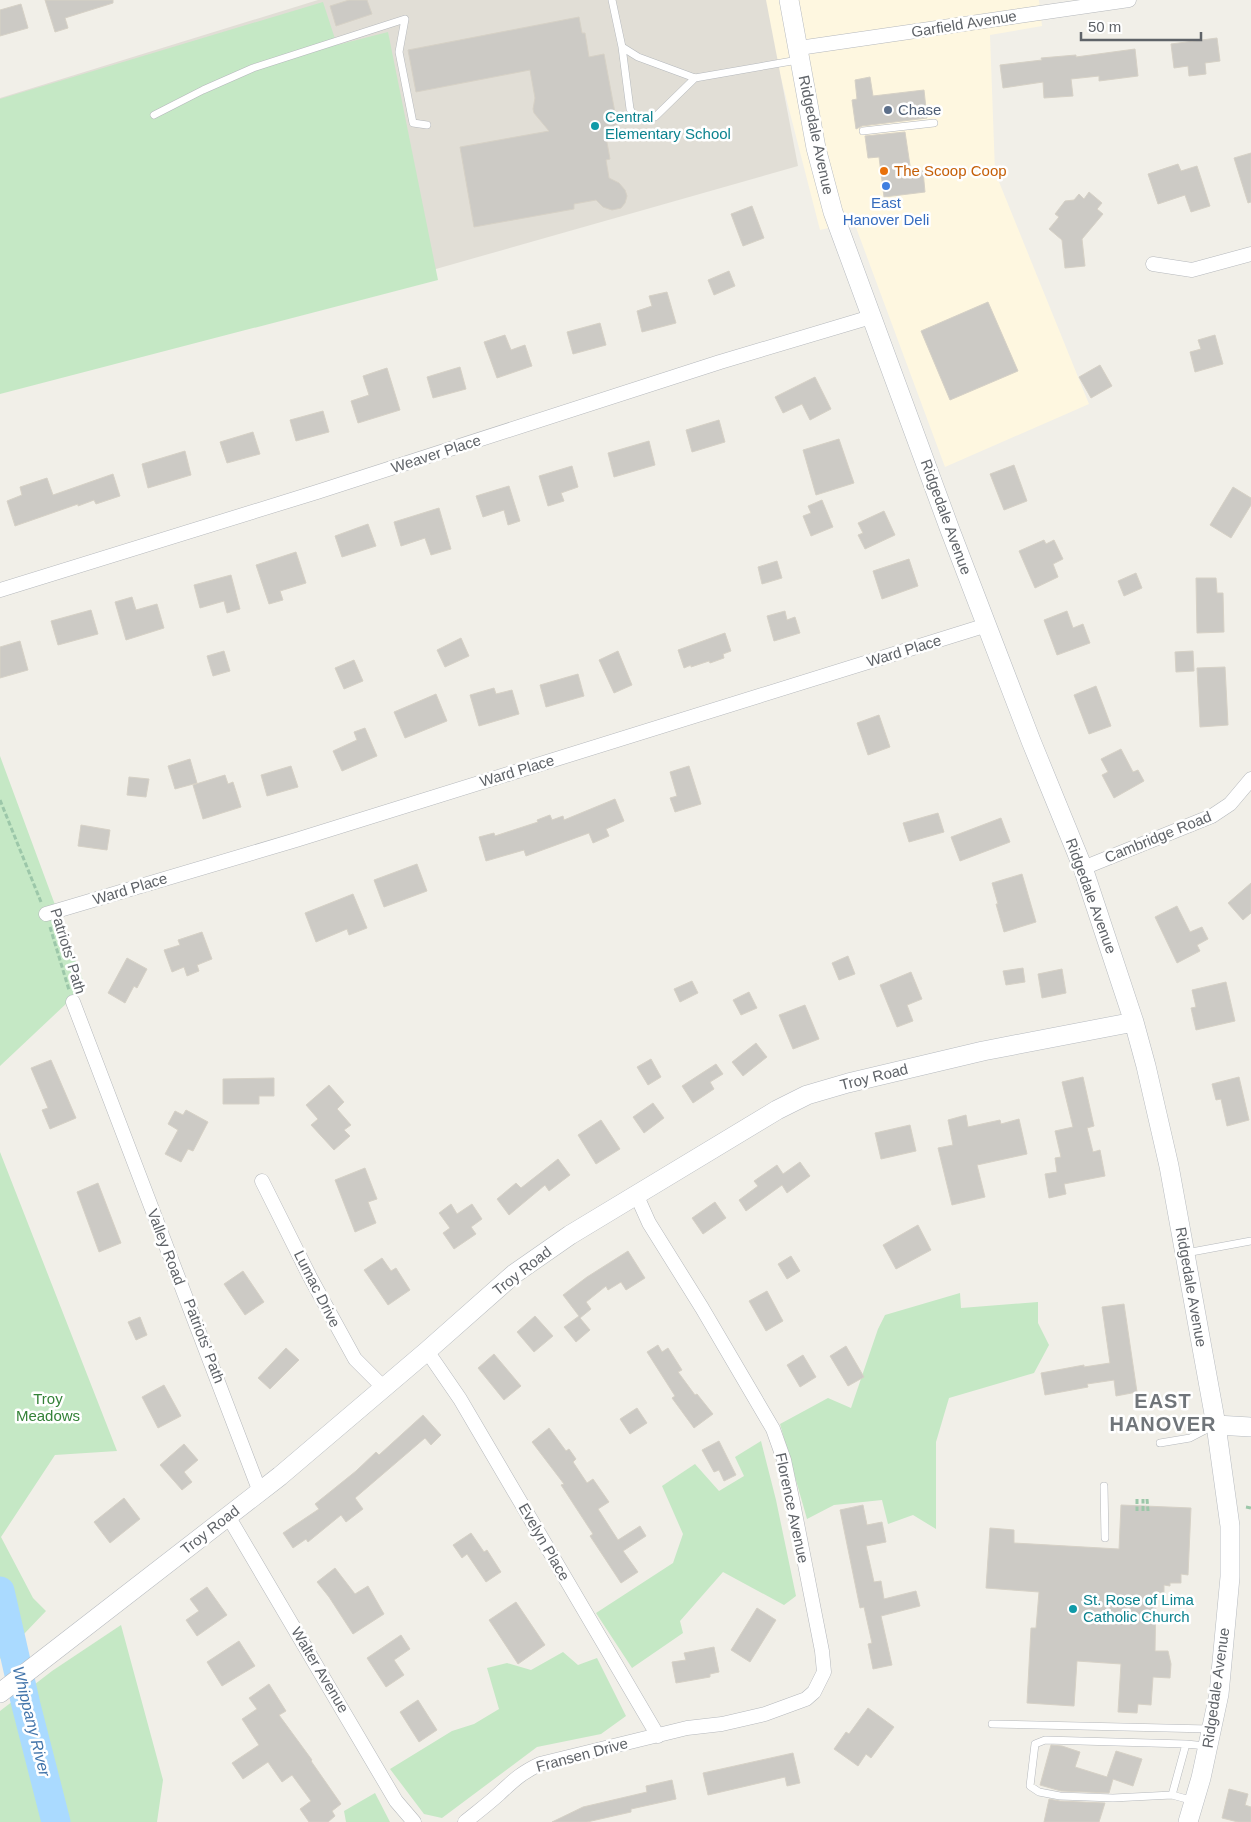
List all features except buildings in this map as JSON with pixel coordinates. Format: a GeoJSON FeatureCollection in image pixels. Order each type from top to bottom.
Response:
{"type":"FeatureCollection","features":[{"type":"Feature","properties":{"kind":"main road","name":"Ridgedale Avenue"},"geometry":{"type":"LineString","coordinates":[[789,0],[816,148],[831,203],[871,317],[1031,741],[1083,868],[1134,1022],[1169,1166],[1216,1425],[1230,1526],[1230,1577],[1223,1658],[1211,1738],[1188,1822]]}},
{"type":"Feature","properties":{"kind":"main road","name":"Troy Road"},"geometry":{"type":"LineString","coordinates":[[0,1693],[260,1492],[384,1388],[514,1274],[570,1235],[777,1110],[807,1095],[840,1085],[984,1051],[1134,1022]]}},
{"type":"Feature","properties":{"kind":"main road"},"geometry":{"type":"LineString","coordinates":[[1216,1425],[1251,1427]]}},
{"type":"Feature","properties":{"kind":"street","name":"Garfield Avenue"},"geometry":{"type":"LineString","coordinates":[[799,54],[1130,0]]}},
{"type":"Feature","properties":{"kind":"street"},"geometry":{"type":"LineString","coordinates":[[1153,264],[1192,270],[1251,254]]}},
{"type":"Feature","properties":{"kind":"street","name":"Weaver Place"},"geometry":{"type":"LineString","coordinates":[[0,590],[326,489],[720,362],[871,317]]}},
{"type":"Feature","properties":{"kind":"street","name":"Ward Place"},"geometry":{"type":"LineString","coordinates":[[46,914],[306,837],[988,625]]}},
{"type":"Feature","properties":{"kind":"street","name":"Cambridge Road"},"geometry":{"type":"LineString","coordinates":[[1083,868],[1212,816],[1248,789]]}},
{"type":"Feature","properties":{"kind":"street","name":"Valley Road"},"geometry":{"type":"LineString","coordinates":[[73,1002],[260,1492]]}},
{"type":"Feature","properties":{"kind":"street","name":"Lumac Drive"},"geometry":{"type":"LineString","coordinates":[[262,1180],[345,1342],[355,1359],[384,1388]]}},
{"type":"Feature","properties":{"kind":"street","name":"Florence Avenue"},"geometry":{"type":"LineString","coordinates":[[636,1194],[649,1223],[707,1316],[773,1429],[784,1460],[822,1651],[824,1672],[814,1692],[806,1699],[765,1714],[722,1724],[687,1728],[658,1736]]}},
{"type":"Feature","properties":{"kind":"street","name":"Evelyn Place"},"geometry":{"type":"LineString","coordinates":[[427,1351],[460,1399],[658,1736]]}},
{"type":"Feature","properties":{"kind":"street","name":"Walter Avenue"},"geometry":{"type":"LineString","coordinates":[[228,1516],[396,1800],[413,1822]]}},
{"type":"Feature","properties":{"kind":"street","name":"Fransen Drive"},"geometry":{"type":"LineString","coordinates":[[465,1822],[516,1777],[540,1764],[658,1736]]}},
{"type":"Feature","properties":{"kind":"lane"},"geometry":{"type":"LineString","coordinates":[[612,0],[622,47],[630,109],[635,117],[645,120],[655,117],[696,78],[799,54]]}},
{"type":"Feature","properties":{"kind":"lane"},"geometry":{"type":"LineString","coordinates":[[154,115],[203,90],[254,68],[404,19],[399,52],[413,123],[427,125]]}},
{"type":"Feature","properties":{"kind":"lane"},"geometry":{"type":"LineString","coordinates":[[622,47],[638,58],[696,78]]}},
{"type":"Feature","properties":{"kind":"lane"},"geometry":{"type":"LineString","coordinates":[[863,131],[934,122]]}},
{"type":"Feature","properties":{"kind":"lane"},"geometry":{"type":"LineString","coordinates":[[1185,1253],[1251,1241]]}},
{"type":"Feature","properties":{"kind":"lane"},"geometry":{"type":"LineString","coordinates":[[1160,1443],[1190,1438],[1216,1425]]}},
{"type":"Feature","properties":{"kind":"lane"},"geometry":{"type":"LineString","coordinates":[[1104,1486],[1105,1538]]}},
{"type":"Feature","properties":{"kind":"lane"},"geometry":{"type":"LineString","coordinates":[[992,1724],[1211,1738]]}},
{"type":"Feature","properties":{"kind":"lane"},"geometry":{"type":"LineString","coordinates":[[1194,1801],[1172,1795],[1113,1798],[1060,1796],[1039,1792],[1030,1786],[1035,1744],[1045,1740],[1186,1744],[1211,1738]]}},
{"type":"Feature","properties":{"kind":"lane"},"geometry":{"type":"LineString","coordinates":[[1172,1795],[1186,1744]]}},
{"type":"Feature","properties":{"kind":"path","name":"Patriots' Path"},"geometry":{"type":"LineString","coordinates":[[0,800],[46,914],[73,1002]]}},
{"type":"Feature","properties":{"kind":"path"},"geometry":{"type":"LineString","coordinates":[[1137,1499],[1137,1511]]}},
{"type":"Feature","properties":{"kind":"path"},"geometry":{"type":"LineString","coordinates":[[1142,1511],[1145,1499],[1148,1511]]}},
{"type":"Feature","properties":{"kind":"path"},"geometry":{"type":"LineString","coordinates":[[1246,1507],[1251,1508]]}},
{"type":"Feature","properties":{"kind":"shaded area"},"geometry":{"type":"Polygon","coordinates":[[[318,0],[766,0],[798,166],[0,393],[0,98],[318,0]]]}},
{"type":"Feature","properties":{"kind":"shaded area"},"geometry":{"type":"Polygon","coordinates":[[[761,0],[1039,0],[1042,26],[990,35],[995,172],[1089,404],[945,467],[854,222],[820,230],[761,0]]]}},
{"type":"Feature","properties":{"kind":"green space"},"geometry":{"type":"Polygon","coordinates":[[[323,2],[337,45],[388,32],[438,280],[0,394],[0,99],[323,2]]]}},
{"type":"Feature","properties":{"kind":"green space"},"geometry":{"type":"Polygon","coordinates":[[[0,756],[85,986],[0,1066],[0,756]]]}},
{"type":"Feature","properties":{"kind":"green space","name":"Troy Meadows"},"geometry":{"type":"Polygon","coordinates":[[[0,1152],[117,1451],[55,1455],[1,1537],[33,1598],[46,1611],[0,1659],[0,1152]]]}},
{"type":"Feature","properties":{"kind":"green space"},"geometry":{"type":"Polygon","coordinates":[[[960,1293],[961,1308],[1038,1302],[1038,1323],[1049,1345],[1034,1373],[949,1398],[936,1442],[936,1529],[913,1515],[888,1524],[882,1500],[834,1505],[807,1519],[780,1424],[828,1398],[851,1408],[878,1329],[885,1315],[960,1293]]]}},
{"type":"Feature","properties":{"kind":"green space"},"geometry":{"type":"Polygon","coordinates":[[[761,1441],[776,1500],[796,1596],[784,1605],[723,1572],[680,1621],[683,1633],[632,1668],[596,1613],[673,1563],[683,1534],[662,1486],[695,1464],[719,1491],[744,1476],[735,1457],[761,1441]]]}},
{"type":"Feature","properties":{"kind":"green space"},"geometry":{"type":"Polygon","coordinates":[[[121,1625],[163,1780],[157,1822],[0,1822],[0,1711],[52,1671],[121,1625]]]}},
{"type":"Feature","properties":{"kind":"green space"},"geometry":{"type":"Polygon","coordinates":[[[563,1652],[578,1665],[597,1658],[626,1716],[601,1734],[537,1747],[442,1818],[424,1814],[390,1769],[452,1731],[474,1724],[499,1709],[487,1668],[507,1663],[531,1670],[563,1652]]]}},
{"type":"Feature","properties":{"kind":"green space"},"geometry":{"type":"Polygon","coordinates":[[[375,1793],[390,1822],[346,1822],[344,1811],[375,1793]]]}},
{"type":"Feature","properties":{"kind":"waterway","name":"Whippany River"},"geometry":{"type":"LineString","coordinates":[[0,1591],[26,1705],[56,1822]]}},
{"type":"Feature","properties":{"kind":"place","name":"Chase"},"geometry":{"type":"Point","coordinates":[888,110]}},
{"type":"Feature","properties":{"kind":"place","name":"Central Elementary School"},"geometry":{"type":"Point","coordinates":[595,126]}},
{"type":"Feature","properties":{"kind":"place","name":"The Scoop Coop"},"geometry":{"type":"Point","coordinates":[884,171]}},
{"type":"Feature","properties":{"kind":"place","name":"East Hanover Deli"},"geometry":{"type":"Point","coordinates":[886,186]}},
{"type":"Feature","properties":{"kind":"place","name":"St. Rose of Lima Catholic Church"},"geometry":{"type":"Point","coordinates":[1073,1609]}},
{"type":"Feature","properties":{"kind":"district","name":"EAST HANOVER"},"geometry":{"type":"Point","coordinates":[1163,1412]}}]}
